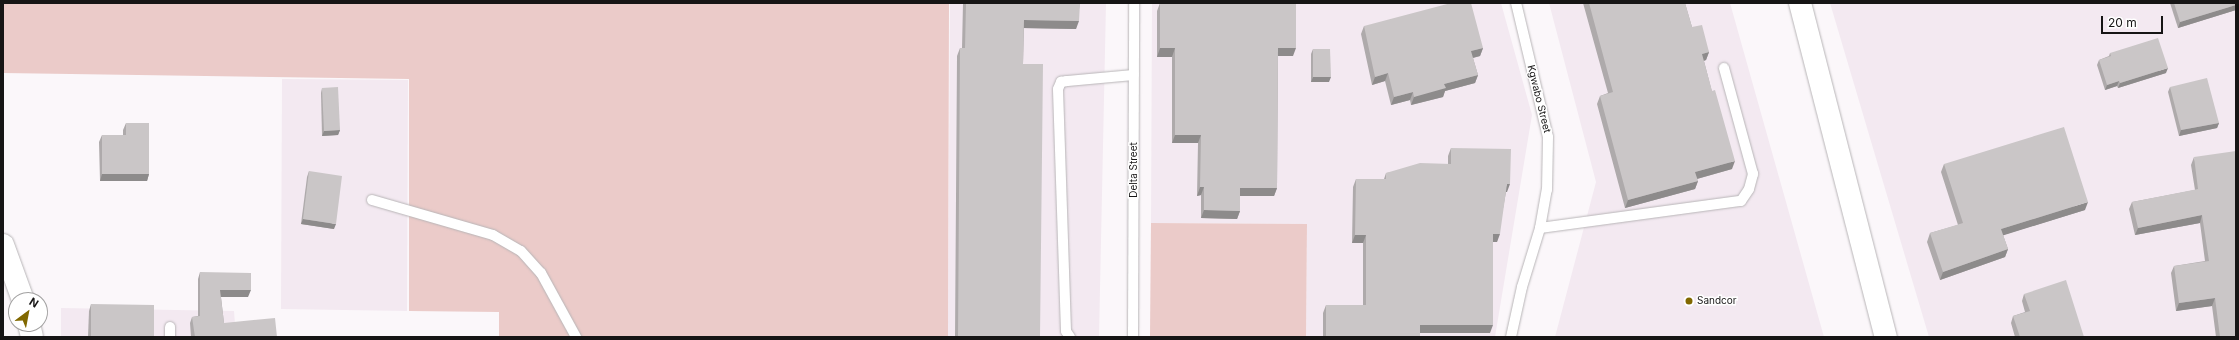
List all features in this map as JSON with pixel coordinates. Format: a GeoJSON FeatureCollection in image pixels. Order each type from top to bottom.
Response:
{"type":"FeatureCollection","features":[{"type":"Feature","properties":{"kind":"main road"},"geometry":{"type":"LineString","coordinates":[[1800,3],[1886,337]]}},
{"type":"Feature","properties":{"kind":"main road"},"geometry":{"type":"LineString","coordinates":[[3,245],[20,292]]}},
{"type":"Feature","properties":{"kind":"lane","name":"Delta Street"},"geometry":{"type":"LineString","coordinates":[[1134,3],[1134,337]]}},
{"type":"Feature","properties":{"kind":"lane","name":"Kgwabo Street"},"geometry":{"type":"LineString","coordinates":[[1511,337],[1522,288],[1540,228],[1547,190],[1548,138],[1516,3]]}},
{"type":"Feature","properties":{"kind":"lane"},"geometry":{"type":"LineString","coordinates":[[1540,228],[1741,201],[1749,189],[1753,174],[1724,68]]}},
{"type":"Feature","properties":{"kind":"lane"},"geometry":{"type":"LineString","coordinates":[[1070,337],[1066,323],[1058,89],[1061,82],[1134,75]]}},
{"type":"Feature","properties":{"kind":"lane"},"geometry":{"type":"LineString","coordinates":[[372,200],[493,235],[521,251],[541,273],[576,337]]}},
{"type":"Feature","properties":{"kind":"shaded area"},"geometry":{"type":"Polygon","coordinates":[[[3,3],[949,3],[948,337],[499,337],[499,312],[409,311],[409,79],[3,73],[3,3]]]}},
{"type":"Feature","properties":{"kind":"shaded area"},"geometry":{"type":"Polygon","coordinates":[[[950,3],[1106,3],[1099,337],[948,337],[950,3]]]}},
{"type":"Feature","properties":{"kind":"shaded area"},"geometry":{"type":"Polygon","coordinates":[[[1152,3],[1501,3],[1532,115],[1495,337],[1306,337],[1307,224],[1151,223],[1152,3]]]}},
{"type":"Feature","properties":{"kind":"shaded area"},"geometry":{"type":"Polygon","coordinates":[[[1549,3],[1730,3],[1824,337],[1555,337],[1596,182],[1549,3]]]}},
{"type":"Feature","properties":{"kind":"shaded area"},"geometry":{"type":"Polygon","coordinates":[[[1830,3],[2236,3],[2236,337],[1929,337],[1830,3]]]}},
{"type":"Feature","properties":{"kind":"shaded area"},"geometry":{"type":"Polygon","coordinates":[[[282,79],[408,80],[407,311],[281,309],[282,79]]]}},
{"type":"Feature","properties":{"kind":"shaded area"},"geometry":{"type":"Polygon","coordinates":[[[1151,223],[1307,224],[1306,337],[1150,337],[1151,223]]]}},
{"type":"Feature","properties":{"kind":"shaded area"},"geometry":{"type":"Polygon","coordinates":[[[61,308],[234,311],[236,337],[61,337],[61,308]]]}},
{"type":"Feature","properties":{"kind":"building"},"geometry":{"type":"Polygon","coordinates":[[[966,3],[1080,3],[1079,21],[1024,20],[1023,64],[1043,64],[1040,337],[958,337],[960,48],[965,48],[966,3]]]}},
{"type":"Feature","properties":{"kind":"building"},"geometry":{"type":"Polygon","coordinates":[[[1160,3],[1296,3],[1296,48],[1278,48],[1277,188],[1240,188],[1240,211],[1204,210],[1204,187],[1200,187],[1201,135],[1175,135],[1175,48],[1160,48],[1160,3]]]}},
{"type":"Feature","properties":{"kind":"building"},"geometry":{"type":"Polygon","coordinates":[[[1451,3],[1471,3],[1483,48],[1471,51],[1478,75],[1444,84],[1446,88],[1414,97],[1413,92],[1394,97],[1388,73],[1375,77],[1364,26],[1451,3]]]}},
{"type":"Feature","properties":{"kind":"building"},"geometry":{"type":"Polygon","coordinates":[[[1589,3],[1685,3],[1692,27],[1702,25],[1709,52],[1702,54],[1712,91],[1715,90],[1735,161],[1695,172],[1698,181],[1628,200],[1600,96],[1613,92],[1589,3]]]}},
{"type":"Feature","properties":{"kind":"building"},"geometry":{"type":"Polygon","coordinates":[[[2174,3],[2236,3],[2236,5],[2180,22],[2174,3]]]}},
{"type":"Feature","properties":{"kind":"building"},"geometry":{"type":"Polygon","coordinates":[[[2158,38],[2168,68],[2120,83],[2119,81],[2107,85],[2099,60],[2111,56],[2110,53],[2158,38]]]}},
{"type":"Feature","properties":{"kind":"building"},"geometry":{"type":"Polygon","coordinates":[[[1313,49],[1330,49],[1331,77],[1313,77],[1313,49]]]}},
{"type":"Feature","properties":{"kind":"building"},"geometry":{"type":"Polygon","coordinates":[[[2207,78],[2219,123],[2181,130],[2170,87],[2207,78]]]}},
{"type":"Feature","properties":{"kind":"building"},"geometry":{"type":"Polygon","coordinates":[[[338,87],[340,130],[324,131],[322,88],[338,87]]]}},
{"type":"Feature","properties":{"kind":"building"},"geometry":{"type":"Polygon","coordinates":[[[126,123],[149,123],[149,174],[102,174],[102,135],[126,135],[126,123]]]}},
{"type":"Feature","properties":{"kind":"building"},"geometry":{"type":"Polygon","coordinates":[[[2064,127],[2088,202],[2001,229],[2008,249],[1943,272],[1930,233],[1963,223],[1944,164],[2064,127]]]}},
{"type":"Feature","properties":{"kind":"building"},"geometry":{"type":"Polygon","coordinates":[[[1451,148],[1511,149],[1510,184],[1507,184],[1500,234],[1493,234],[1493,325],[1420,325],[1420,337],[1326,337],[1326,305],[1366,305],[1366,235],[1355,235],[1356,179],[1386,179],[1386,173],[1420,163],[1451,164],[1451,148]]]}},
{"type":"Feature","properties":{"kind":"building"},"geometry":{"type":"Polygon","coordinates":[[[2236,151],[2236,337],[2220,337],[2215,298],[2179,303],[2174,266],[2209,261],[2202,215],[2138,228],[2132,202],[2198,189],[2194,157],[2236,151]]]}},
{"type":"Feature","properties":{"kind":"building"},"geometry":{"type":"Polygon","coordinates":[[[309,171],[342,176],[336,224],[303,219],[309,171]]]}},
{"type":"Feature","properties":{"kind":"building"},"geometry":{"type":"Polygon","coordinates":[[[200,272],[251,273],[251,290],[220,290],[224,323],[275,318],[277,337],[195,337],[192,317],[200,316],[200,272]]]}},
{"type":"Feature","properties":{"kind":"building"},"geometry":{"type":"Polygon","coordinates":[[[2066,280],[2084,337],[2020,337],[2013,316],[2030,311],[2024,294],[2066,280]]]}},
{"type":"Feature","properties":{"kind":"building"},"geometry":{"type":"Polygon","coordinates":[[[91,304],[154,305],[154,337],[91,337],[91,304]]]}},
{"type":"Feature","properties":{"kind":"place","name":"Sandcor"},"geometry":{"type":"Point","coordinates":[1689,301]}}]}
